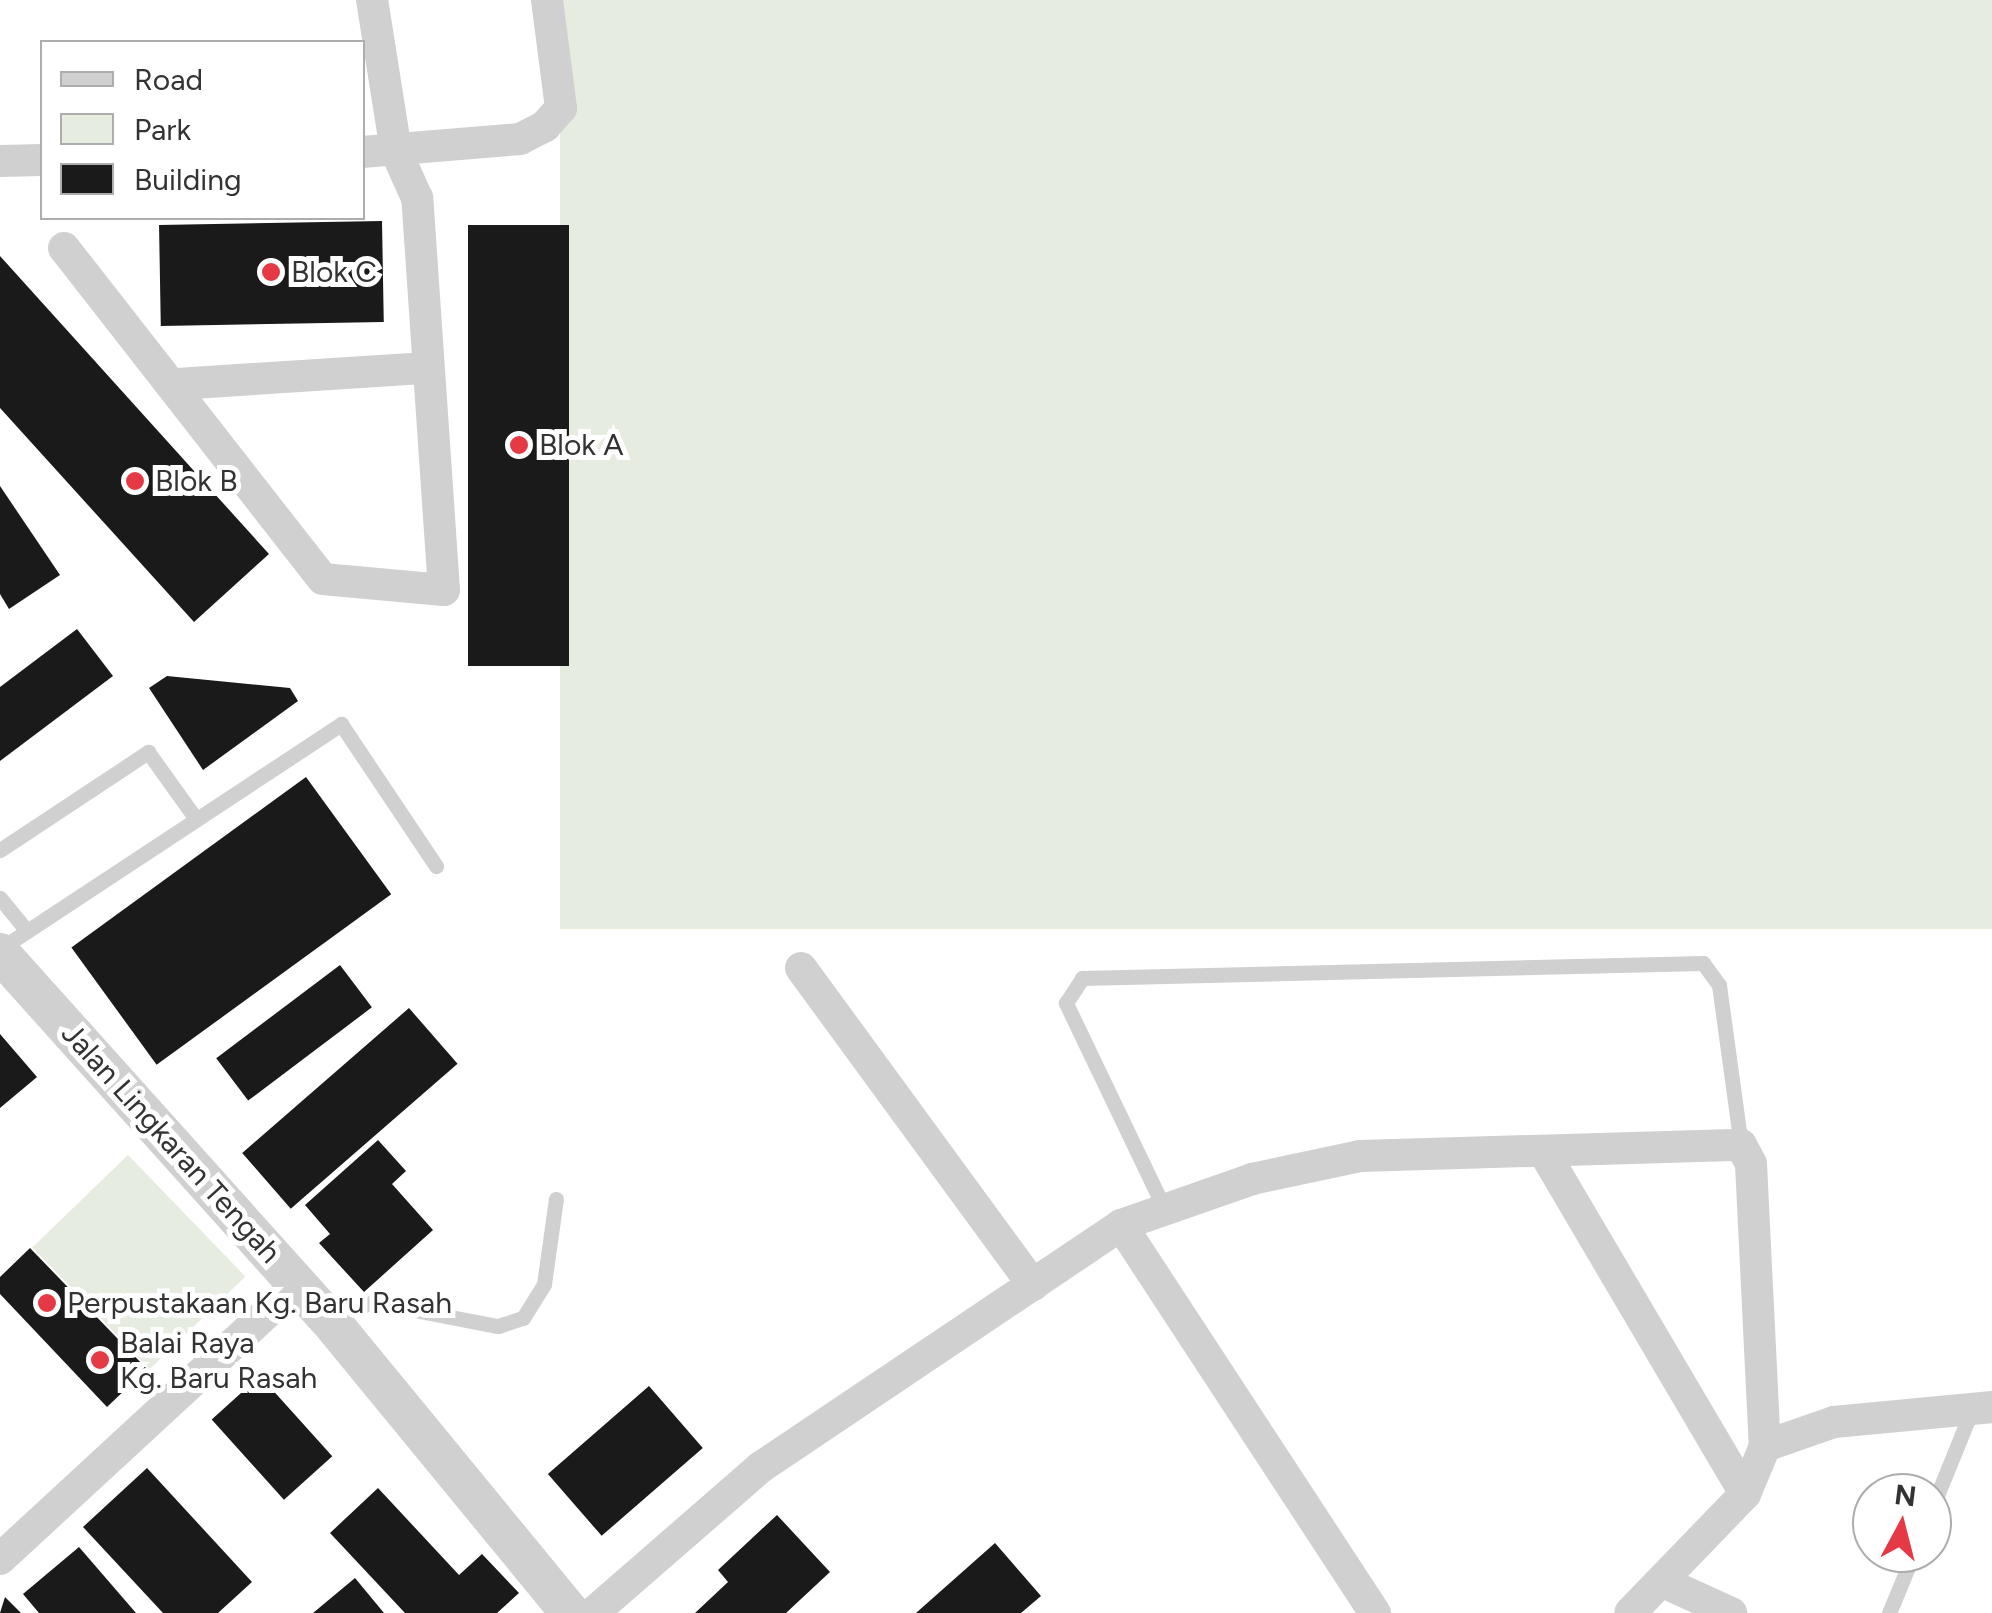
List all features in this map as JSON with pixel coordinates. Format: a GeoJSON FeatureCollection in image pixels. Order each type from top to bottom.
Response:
{"type":"FeatureCollection","features":[{"type":"Feature","properties":{"kind":"street"},"geometry":{"type":"LineString","coordinates":[[64,248],[177,384],[323,579],[444,590],[417,198],[396,151],[372,0]]}},
{"type":"Feature","properties":{"kind":"street"},"geometry":{"type":"LineString","coordinates":[[365,152],[520,139],[545,126],[561,108],[548,0]]}},
{"type":"Feature","properties":{"kind":"street"},"geometry":{"type":"LineString","coordinates":[[0,160],[40,160]]}},
{"type":"Feature","properties":{"kind":"street"},"geometry":{"type":"LineString","coordinates":[[177,384],[426,368]]}},
{"type":"Feature","properties":{"kind":"street","name":"Jalan Lingkaran Tengah"},"geometry":{"type":"LineString","coordinates":[[9,944],[328,1318],[570,1613]]}},
{"type":"Feature","properties":{"kind":"street"},"geometry":{"type":"LineString","coordinates":[[801,968],[1034,1285]]}},
{"type":"Feature","properties":{"kind":"street"},"geometry":{"type":"LineString","coordinates":[[593,1613],[762,1468],[1120,1225],[1252,1180],[1360,1156],[1545,1154],[1741,1145],[1751,1164],[1765,1446],[1745,1494],[1630,1613]]}},
{"type":"Feature","properties":{"kind":"street"},"geometry":{"type":"LineString","coordinates":[[1545,1154],[1745,1494]]}},
{"type":"Feature","properties":{"kind":"street"},"geometry":{"type":"LineString","coordinates":[[1120,1225],[1375,1613]]}},
{"type":"Feature","properties":{"kind":"street"},"geometry":{"type":"LineString","coordinates":[[0,1559],[298,1284]]}},
{"type":"Feature","properties":{"kind":"street"},"geometry":{"type":"LineString","coordinates":[[1765,1446],[1834,1422],[1983,1405]]}},
{"type":"Feature","properties":{"kind":"street"},"geometry":{"type":"LineString","coordinates":[[1663,1582],[1731,1613]]}},
{"type":"Feature","properties":{"kind":"lane"},"geometry":{"type":"LineString","coordinates":[[0,898],[9,944],[341,724],[436,866]]}},
{"type":"Feature","properties":{"kind":"lane"},"geometry":{"type":"LineString","coordinates":[[0,850],[148,752],[196,819]]}},
{"type":"Feature","properties":{"kind":"lane"},"geometry":{"type":"LineString","coordinates":[[1166,1212],[1066,1003],[1082,978],[1703,963],[1719,986],[1741,1145]]}},
{"type":"Feature","properties":{"kind":"lane"},"geometry":{"type":"LineString","coordinates":[[328,1318],[373,1302],[498,1326],[522,1318],[544,1284],[556,1199]]}},
{"type":"Feature","properties":{"kind":"lane"},"geometry":{"type":"LineString","coordinates":[[1949,1473],[1983,1405]]}},
{"type":"Feature","properties":{"kind":"lane"},"geometry":{"type":"LineString","coordinates":[[1889,1613],[1906,1573]]}},
{"type":"Feature","properties":{"kind":"green space"},"geometry":{"type":"Polygon","coordinates":[[[560,0],[1992,0],[1992,929],[560,929],[560,0]]]}},
{"type":"Feature","properties":{"kind":"green space"},"geometry":{"type":"Polygon","coordinates":[[[128,1155],[245,1277],[150,1369],[32,1247],[128,1155]]]}},
{"type":"Feature","properties":{"kind":"building","name":"Blok C"},"geometry":{"type":"Polygon","coordinates":[[[382,221],[384,322],[161,326],[159,225],[382,221]]]}},
{"type":"Feature","properties":{"kind":"building","name":"Blok A"},"geometry":{"type":"Polygon","coordinates":[[[468,225],[569,225],[569,666],[468,666],[468,225]]]}},
{"type":"Feature","properties":{"kind":"building","name":"Blok B"},"geometry":{"type":"Polygon","coordinates":[[[0,256],[269,554],[194,622],[0,408],[0,256]]]}},
{"type":"Feature","properties":{"kind":"building"},"geometry":{"type":"Polygon","coordinates":[[[0,486],[60,575],[9,609],[0,594],[0,486]]]}},
{"type":"Feature","properties":{"kind":"building"},"geometry":{"type":"Polygon","coordinates":[[[77,629],[113,676],[0,761],[0,687],[77,629]]]}},
{"type":"Feature","properties":{"kind":"building"},"geometry":{"type":"Polygon","coordinates":[[[167,676],[290,688],[298,701],[203,770],[149,688],[167,676]]]}},
{"type":"Feature","properties":{"kind":"building"},"geometry":{"type":"Polygon","coordinates":[[[306,777],[391,894],[157,1065],[71,947],[306,777]]]}},
{"type":"Feature","properties":{"kind":"building"},"geometry":{"type":"Polygon","coordinates":[[[340,965],[372,1007],[248,1101],[216,1058],[340,965]]]}},
{"type":"Feature","properties":{"kind":"building"},"geometry":{"type":"Polygon","coordinates":[[[409,1008],[458,1064],[291,1209],[242,1153],[409,1008]]]}},
{"type":"Feature","properties":{"kind":"building"},"geometry":{"type":"Polygon","coordinates":[[[0,1034],[37,1077],[0,1108],[0,1034]]]}},
{"type":"Feature","properties":{"kind":"building"},"geometry":{"type":"Polygon","coordinates":[[[378,1140],[406,1171],[392,1184],[433,1230],[364,1292],[319,1243],[330,1234],[305,1205],[378,1140]]]}},
{"type":"Feature","properties":{"kind":"building"},"geometry":{"type":"Polygon","coordinates":[[[30,1248],[147,1369],[107,1407],[0,1294],[0,1277],[30,1248]]]}},
{"type":"Feature","properties":{"kind":"building"},"geometry":{"type":"Polygon","coordinates":[[[260,1376],[332,1456],[284,1500],[212,1419],[260,1376]]]}},
{"type":"Feature","properties":{"kind":"building"},"geometry":{"type":"Polygon","coordinates":[[[649,1386],[703,1448],[602,1536],[548,1474],[649,1386]]]}},
{"type":"Feature","properties":{"kind":"building"},"geometry":{"type":"Polygon","coordinates":[[[147,1468],[252,1582],[218,1613],[163,1613],[83,1527],[147,1468]]]}},
{"type":"Feature","properties":{"kind":"building"},"geometry":{"type":"Polygon","coordinates":[[[378,1488],[459,1575],[482,1554],[519,1593],[497,1613],[405,1613],[330,1533],[378,1488]]]}},
{"type":"Feature","properties":{"kind":"building"},"geometry":{"type":"Polygon","coordinates":[[[777,1515],[830,1572],[786,1613],[695,1613],[728,1582],[718,1570],[777,1515]]]}},
{"type":"Feature","properties":{"kind":"building"},"geometry":{"type":"Polygon","coordinates":[[[995,1543],[1041,1596],[1021,1613],[916,1613],[995,1543]]]}},
{"type":"Feature","properties":{"kind":"building"},"geometry":{"type":"Polygon","coordinates":[[[79,1547],[136,1613],[39,1613],[23,1594],[79,1547]]]}},
{"type":"Feature","properties":{"kind":"building"},"geometry":{"type":"Polygon","coordinates":[[[355,1578],[384,1613],[313,1613],[355,1578]]]}},
{"type":"Feature","properties":{"kind":"building"},"geometry":{"type":"Polygon","coordinates":[[[5,1597],[21,1613],[0,1613],[5,1597]]]}},
{"type":"Feature","properties":{"kind":"place","name":"Blok C"},"geometry":{"type":"Point","coordinates":[271,272]}},
{"type":"Feature","properties":{"kind":"place","name":"Blok A"},"geometry":{"type":"Point","coordinates":[519,445]}},
{"type":"Feature","properties":{"kind":"place","name":"Blok B"},"geometry":{"type":"Point","coordinates":[135,481]}},
{"type":"Feature","properties":{"kind":"place","name":"Perpustakaan Kg. Baru Rasah"},"geometry":{"type":"Point","coordinates":[47,1303]}},
{"type":"Feature","properties":{"kind":"place","name":"Balai Raya Kg. Baru Rasah"},"geometry":{"type":"Point","coordinates":[100,1360]}}]}
